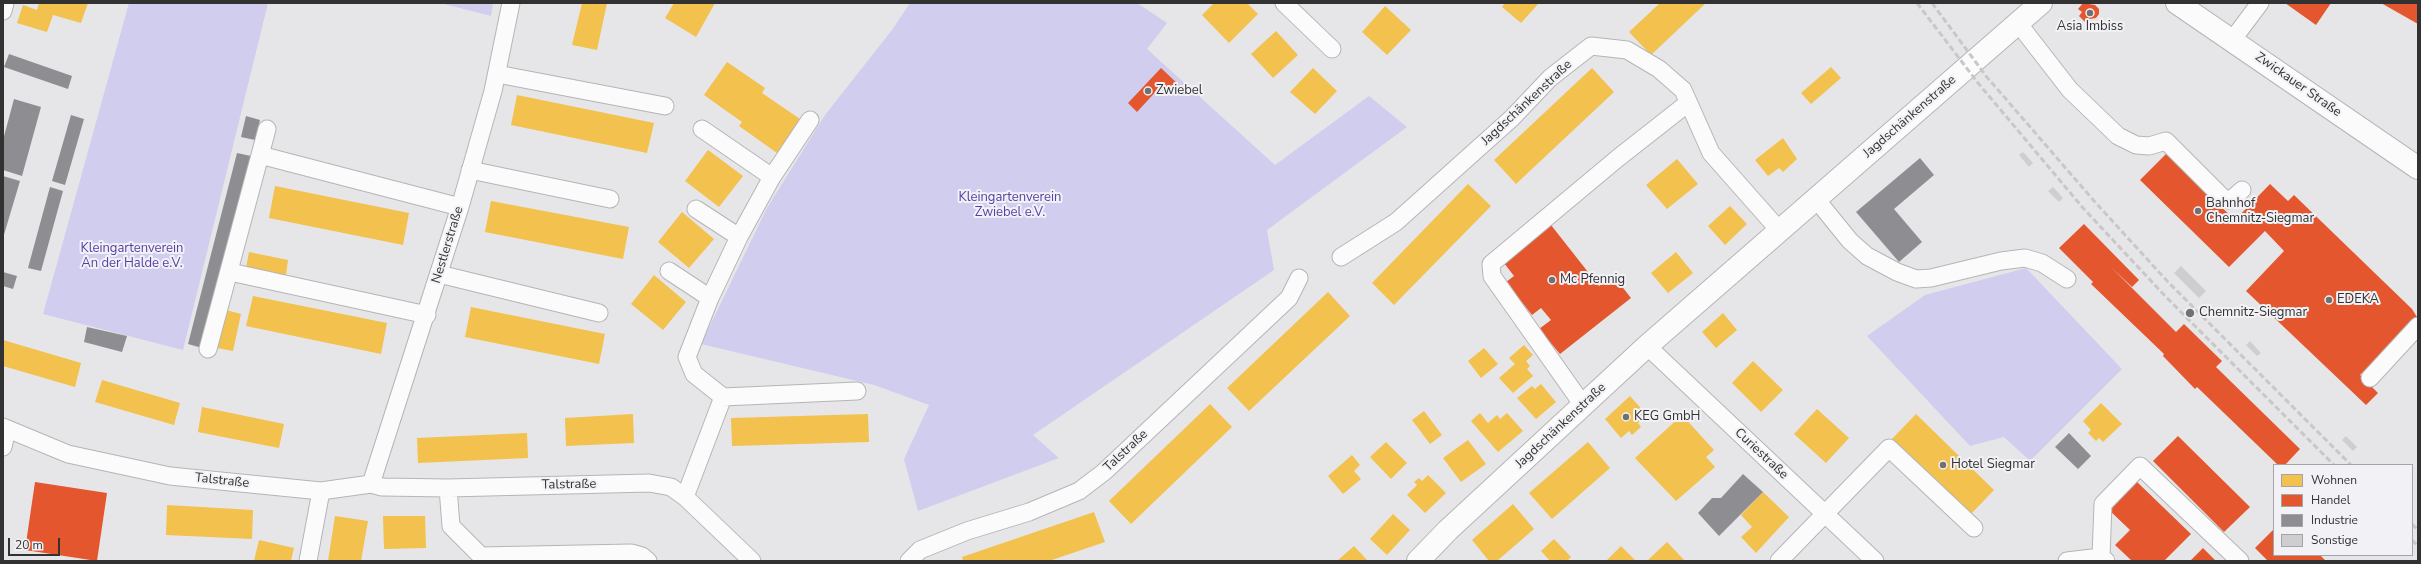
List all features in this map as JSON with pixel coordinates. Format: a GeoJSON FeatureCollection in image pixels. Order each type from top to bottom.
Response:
{"type":"FeatureCollection","features":[{"type":"Feature","properties":{"kind":"main road","name":"Jagdschänkenstraße"},"geometry":{"type":"LineString","coordinates":[[1418,561],[1647,346],[2041,3]]}},
{"type":"Feature","properties":{"kind":"main road","name":"Zwickauer Straße"},"geometry":{"type":"LineString","coordinates":[[2177,3],[2232,39],[2418,168]]}},
{"type":"Feature","properties":{"kind":"street"},"geometry":{"type":"LineString","coordinates":[[3,11],[5,3]]}},
{"type":"Feature","properties":{"kind":"street","name":"Nestlerstraße"},"geometry":{"type":"LineString","coordinates":[[370,484],[427,315],[460,207],[497,74],[511,3]]}},
{"type":"Feature","properties":{"kind":"street"},"geometry":{"type":"LineString","coordinates":[[1284,3],[1332,49]]}},
{"type":"Feature","properties":{"kind":"street"},"geometry":{"type":"LineString","coordinates":[[2232,39],[2260,3]]}},
{"type":"Feature","properties":{"kind":"street"},"geometry":{"type":"LineString","coordinates":[[2018,23],[2070,90],[2118,136],[2136,145],[2149,146],[2166,141],[2222,197],[2228,200],[2233,198],[2242,190]]}},
{"type":"Feature","properties":{"kind":"street","name":"Jagdschänkenstraße"},"geometry":{"type":"LineString","coordinates":[[1341,257],[1396,222],[1509,121],[1550,78],[1591,46],[1627,50],[1659,69],[1683,90],[1711,153],[1779,230]]}},
{"type":"Feature","properties":{"kind":"street"},"geometry":{"type":"LineString","coordinates":[[497,74],[665,106]]}},
{"type":"Feature","properties":{"kind":"street"},"geometry":{"type":"LineString","coordinates":[[1583,405],[1492,276],[1491,264],[1613,162],[1688,104]]}},
{"type":"Feature","properties":{"kind":"street"},"geometry":{"type":"LineString","coordinates":[[810,120],[772,177],[739,237],[710,298],[687,357],[694,374],[722,397],[857,390]]}},
{"type":"Feature","properties":{"kind":"street"},"geometry":{"type":"LineString","coordinates":[[208,349],[230,272],[267,128]]}},
{"type":"Feature","properties":{"kind":"street"},"geometry":{"type":"LineString","coordinates":[[702,130],[772,177]]}},
{"type":"Feature","properties":{"kind":"street"},"geometry":{"type":"LineString","coordinates":[[260,155],[460,207]]}},
{"type":"Feature","properties":{"kind":"street"},"geometry":{"type":"LineString","coordinates":[[470,170],[610,199]]}},
{"type":"Feature","properties":{"kind":"street"},"geometry":{"type":"LineString","coordinates":[[1816,199],[1850,241],[1867,256],[1897,272],[1916,279],[1931,278],[2001,261],[2025,258],[2042,263],[2068,278]]}},
{"type":"Feature","properties":{"kind":"street"},"geometry":{"type":"LineString","coordinates":[[696,209],[739,237]]}},
{"type":"Feature","properties":{"kind":"street"},"geometry":{"type":"LineString","coordinates":[[669,270],[710,298]]}},
{"type":"Feature","properties":{"kind":"street"},"geometry":{"type":"LineString","coordinates":[[230,272],[427,315]]}},
{"type":"Feature","properties":{"kind":"street"},"geometry":{"type":"LineString","coordinates":[[439,274],[599,313]]}},
{"type":"Feature","properties":{"kind":"street","name":"Talstraße"},"geometry":{"type":"LineString","coordinates":[[909,561],[920,550],[967,531],[1029,512],[1079,491],[1104,472],[1289,298],[1299,278]]}},
{"type":"Feature","properties":{"kind":"street"},"geometry":{"type":"LineString","coordinates":[[2370,378],[2418,326]]}},
{"type":"Feature","properties":{"kind":"street","name":"Curiestraße"},"geometry":{"type":"LineString","coordinates":[[1647,346],[1875,561]]}},
{"type":"Feature","properties":{"kind":"street"},"geometry":{"type":"LineString","coordinates":[[685,497],[722,397]]}},
{"type":"Feature","properties":{"kind":"street"},"geometry":{"type":"LineString","coordinates":[[3,447],[5,428]]}},
{"type":"Feature","properties":{"kind":"street","name":"Talstraße"},"geometry":{"type":"LineString","coordinates":[[5,428],[68,454],[170,476],[321,490],[370,484],[382,487],[448,488],[649,482],[672,487],[685,497],[752,561]]}},
{"type":"Feature","properties":{"kind":"street"},"geometry":{"type":"LineString","coordinates":[[1779,561],[1889,448],[1974,528]]}},
{"type":"Feature","properties":{"kind":"street"},"geometry":{"type":"LineString","coordinates":[[2067,561],[2104,559],[2102,504],[2140,466],[2240,561]]}},
{"type":"Feature","properties":{"kind":"street"},"geometry":{"type":"LineString","coordinates":[[448,488],[450,526],[481,556],[631,553],[642,556],[648,561]]}},
{"type":"Feature","properties":{"kind":"street"},"geometry":{"type":"LineString","coordinates":[[308,561],[321,490]]}},
{"type":"Feature","properties":{"kind":"green space","name":"Kleingartenverein An der Halde e.V."},"geometry":{"type":"Polygon","coordinates":[[[129,3],[268,3],[183,350],[43,314],[129,3]]]}},
{"type":"Feature","properties":{"kind":"green space"},"geometry":{"type":"Polygon","coordinates":[[[440,3],[493,3],[491,16],[440,3]]]}},
{"type":"Feature","properties":{"kind":"green space","name":"Kleingartenverein Zwiebel e.V."},"geometry":{"type":"Polygon","coordinates":[[[910,3],[1137,3],[1167,23],[1147,49],[1275,165],[1369,96],[1407,127],[1267,230],[1274,270],[1033,435],[1059,458],[918,511],[904,459],[929,405],[874,385],[701,344],[767,208],[825,115],[892,30],[910,3]]]}},
{"type":"Feature","properties":{"kind":"green space"},"geometry":{"type":"Polygon","coordinates":[[[2026,268],[2122,369],[2030,461],[2004,437],[1970,446],[1867,336],[1925,295],[2026,268]]]}},
{"type":"Feature","properties":{"kind":"building: Wohnen"},"geometry":{"type":"Polygon","coordinates":[[[39,3],[88,3],[81,23],[53,15],[47,32],[17,23],[23,5],[37,10],[39,3]]]}},
{"type":"Feature","properties":{"kind":"building: Wohnen"},"geometry":{"type":"Polygon","coordinates":[[[582,3],[607,3],[597,50],[572,45],[582,3]]]}},
{"type":"Feature","properties":{"kind":"building: Wohnen"},"geometry":{"type":"Polygon","coordinates":[[[674,3],[715,3],[696,37],[665,18],[674,3]]]}},
{"type":"Feature","properties":{"kind":"building: Wohnen"},"geometry":{"type":"Polygon","coordinates":[[[1214,3],[1247,3],[1258,14],[1229,43],[1202,15],[1214,3]]]}},
{"type":"Feature","properties":{"kind":"building: Wohnen"},"geometry":{"type":"Polygon","coordinates":[[[1505,3],[1539,3],[1521,23],[1502,7],[1505,3]]]}},
{"type":"Feature","properties":{"kind":"building: Wohnen"},"geometry":{"type":"Polygon","coordinates":[[[1660,3],[1706,3],[1651,55],[1629,32],[1660,3]]]}},
{"type":"Feature","properties":{"kind":"building: Wohnen"},"geometry":{"type":"Polygon","coordinates":[[[1385,6],[1411,30],[1387,55],[1362,32],[1385,6]]]}},
{"type":"Feature","properties":{"kind":"building: Wohnen"},"geometry":{"type":"Polygon","coordinates":[[[1276,31],[1298,55],[1273,78],[1251,54],[1276,31]]]}},
{"type":"Feature","properties":{"kind":"building: Wohnen"},"geometry":{"type":"Polygon","coordinates":[[[727,62],[765,88],[762,93],[800,119],[777,153],[739,126],[742,122],[704,95],[727,62]]]}},
{"type":"Feature","properties":{"kind":"building: Wohnen"},"geometry":{"type":"Polygon","coordinates":[[[1831,67],[1841,78],[1811,104],[1801,93],[1831,67]]]}},
{"type":"Feature","properties":{"kind":"building: Wohnen"},"geometry":{"type":"Polygon","coordinates":[[[1313,68],[1337,91],[1315,114],[1290,92],[1313,68]]]}},
{"type":"Feature","properties":{"kind":"building: Wohnen"},"geometry":{"type":"Polygon","coordinates":[[[1592,68],[1614,92],[1516,184],[1494,160],[1592,68]]]}},
{"type":"Feature","properties":{"kind":"building: Wohnen"},"geometry":{"type":"Polygon","coordinates":[[[517,95],[654,123],[647,153],[511,125],[517,95]]]}},
{"type":"Feature","properties":{"kind":"building: Wohnen"},"geometry":{"type":"Polygon","coordinates":[[[1783,138],[1797,159],[1783,172],[1779,168],[1768,176],[1755,160],[1783,138]]]}},
{"type":"Feature","properties":{"kind":"building: Wohnen"},"geometry":{"type":"Polygon","coordinates":[[[708,150],[743,176],[719,207],[685,181],[708,150]]]}},
{"type":"Feature","properties":{"kind":"building: Wohnen"},"geometry":{"type":"Polygon","coordinates":[[[1677,159],[1698,184],[1667,209],[1646,185],[1677,159]]]}},
{"type":"Feature","properties":{"kind":"building: Wohnen"},"geometry":{"type":"Polygon","coordinates":[[[1468,184],[1491,206],[1394,305],[1372,283],[1468,184]]]}},
{"type":"Feature","properties":{"kind":"building: Wohnen"},"geometry":{"type":"Polygon","coordinates":[[[275,186],[409,213],[403,245],[269,218],[275,186]]]}},
{"type":"Feature","properties":{"kind":"building: Wohnen"},"geometry":{"type":"Polygon","coordinates":[[[491,201],[629,227],[623,259],[485,232],[491,201]]]}},
{"type":"Feature","properties":{"kind":"building: Wohnen"},"geometry":{"type":"Polygon","coordinates":[[[1730,206],[1747,224],[1725,245],[1708,226],[1730,206]]]}},
{"type":"Feature","properties":{"kind":"building: Wohnen"},"geometry":{"type":"Polygon","coordinates":[[[682,212],[714,239],[689,268],[658,242],[682,212]]]}},
{"type":"Feature","properties":{"kind":"building: Wohnen"},"geometry":{"type":"Polygon","coordinates":[[[249,252],[288,260],[286,275],[246,268],[249,252]]]}},
{"type":"Feature","properties":{"kind":"building: Wohnen"},"geometry":{"type":"Polygon","coordinates":[[[1676,252],[1693,273],[1668,293],[1651,273],[1676,252]]]}},
{"type":"Feature","properties":{"kind":"building: Wohnen"},"geometry":{"type":"Polygon","coordinates":[[[654,275],[686,302],[663,330],[631,304],[654,275]]]}},
{"type":"Feature","properties":{"kind":"building: Wohnen"},"geometry":{"type":"Polygon","coordinates":[[[1328,292],[1350,316],[1249,411],[1227,388],[1328,292]]]}},
{"type":"Feature","properties":{"kind":"building: Wohnen"},"geometry":{"type":"Polygon","coordinates":[[[253,296],[387,323],[381,354],[246,326],[253,296]]]}},
{"type":"Feature","properties":{"kind":"building: Wohnen"},"geometry":{"type":"Polygon","coordinates":[[[471,307],[605,334],[599,364],[465,337],[471,307]]]}},
{"type":"Feature","properties":{"kind":"building: Wohnen"},"geometry":{"type":"Polygon","coordinates":[[[226,310],[241,314],[233,351],[217,348],[226,310]]]}},
{"type":"Feature","properties":{"kind":"building: Wohnen"},"geometry":{"type":"Polygon","coordinates":[[[1723,313],[1737,330],[1716,348],[1702,332],[1723,313]]]}},
{"type":"Feature","properties":{"kind":"building: Wohnen"},"geometry":{"type":"Polygon","coordinates":[[[3,340],[81,363],[75,387],[3,366],[3,340]]]}},
{"type":"Feature","properties":{"kind":"building: Wohnen"},"geometry":{"type":"Polygon","coordinates":[[[1524,345],[1533,355],[1526,361],[1530,366],[1527,369],[1533,376],[1513,393],[1499,378],[1515,364],[1509,358],[1524,345]]]}},
{"type":"Feature","properties":{"kind":"building: Wohnen"},"geometry":{"type":"Polygon","coordinates":[[[1484,348],[1498,364],[1481,378],[1468,361],[1484,348]]]}},
{"type":"Feature","properties":{"kind":"building: Wohnen"},"geometry":{"type":"Polygon","coordinates":[[[1753,361],[1783,390],[1761,412],[1732,383],[1753,361]]]}},
{"type":"Feature","properties":{"kind":"building: Wohnen"},"geometry":{"type":"Polygon","coordinates":[[[102,380],[180,403],[174,425],[95,402],[102,380]]]}},
{"type":"Feature","properties":{"kind":"building: Wohnen"},"geometry":{"type":"Polygon","coordinates":[[[1541,384],[1556,402],[1536,419],[1517,398],[1532,386],[1535,389],[1541,384]]]}},
{"type":"Feature","properties":{"kind":"building: Wohnen","name":"KEG GmbH"},"geometry":{"type":"Polygon","coordinates":[[[1630,396],[1647,415],[1638,423],[1641,427],[1632,435],[1629,431],[1621,438],[1605,419],[1630,396]]]}},
{"type":"Feature","properties":{"kind":"building: Wohnen"},"geometry":{"type":"Polygon","coordinates":[[[2101,403],[2122,424],[2103,442],[2099,438],[2096,441],[2088,433],[2091,430],[2083,421],[2101,403]]]}},
{"type":"Feature","properties":{"kind":"building: Wohnen"},"geometry":{"type":"Polygon","coordinates":[[[1210,404],[1232,427],[1131,524],[1109,501],[1210,404]]]}},
{"type":"Feature","properties":{"kind":"building: Wohnen"},"geometry":{"type":"Polygon","coordinates":[[[202,407],[284,424],[279,448],[198,432],[202,407]]]}},
{"type":"Feature","properties":{"kind":"building: Wohnen"},"geometry":{"type":"Polygon","coordinates":[[[1817,409],[1849,438],[1826,463],[1794,434],[1817,409]]]}},
{"type":"Feature","properties":{"kind":"building: Wohnen"},"geometry":{"type":"Polygon","coordinates":[[[1424,411],[1442,435],[1430,444],[1412,420],[1424,411]]]}},
{"type":"Feature","properties":{"kind":"building: Wohnen"},"geometry":{"type":"Polygon","coordinates":[[[1480,413],[1488,423],[1497,415],[1500,419],[1507,413],[1523,431],[1498,452],[1471,421],[1480,413]]]}},
{"type":"Feature","properties":{"kind":"building: Wohnen"},"geometry":{"type":"Polygon","coordinates":[[[633,414],[634,443],[566,446],[565,418],[633,414]]]}},
{"type":"Feature","properties":{"kind":"building: Wohnen"},"geometry":{"type":"Polygon","coordinates":[[[868,414],[869,442],[732,446],[731,418],[868,414]]]}},
{"type":"Feature","properties":{"kind":"building: Wohnen","name":"Hotel Siegmar"},"geometry":{"type":"Polygon","coordinates":[[[1916,414],[1994,490],[1970,515],[1891,440],[1916,414]]]}},
{"type":"Feature","properties":{"kind":"building: Wohnen"},"geometry":{"type":"Polygon","coordinates":[[[1682,415],[1714,450],[1706,457],[1715,467],[1676,501],[1635,458],[1682,415]]]}},
{"type":"Feature","properties":{"kind":"building: Wohnen"},"geometry":{"type":"Polygon","coordinates":[[[527,433],[528,458],[418,463],[417,438],[527,433]]]}},
{"type":"Feature","properties":{"kind":"building: Wohnen"},"geometry":{"type":"Polygon","coordinates":[[[1468,440],[1486,464],[1461,482],[1443,458],[1468,440]]]}},
{"type":"Feature","properties":{"kind":"building: Wohnen"},"geometry":{"type":"Polygon","coordinates":[[[1386,442],[1407,463],[1391,479],[1370,457],[1386,442]]]}},
{"type":"Feature","properties":{"kind":"building: Wohnen"},"geometry":{"type":"Polygon","coordinates":[[[1588,442],[1610,468],[1552,519],[1529,493],[1588,442]]]}},
{"type":"Feature","properties":{"kind":"building: Wohnen"},"geometry":{"type":"Polygon","coordinates":[[[1352,455],[1360,465],[1354,471],[1361,479],[1343,494],[1328,476],[1352,455]]]}},
{"type":"Feature","properties":{"kind":"building: Wohnen"},"geometry":{"type":"Polygon","coordinates":[[[1428,475],[1446,493],[1425,513],[1407,495],[1417,485],[1414,482],[1419,478],[1422,481],[1428,475]]]}},
{"type":"Feature","properties":{"kind":"building: Wohnen"},"geometry":{"type":"Polygon","coordinates":[[[1763,492],[1789,517],[1756,553],[1741,537],[1752,527],[1741,515],[1763,492]]]}},
{"type":"Feature","properties":{"kind":"building: Wohnen"},"geometry":{"type":"Polygon","coordinates":[[[1513,504],[1534,529],[1497,561],[1489,561],[1472,540],[1513,504]]]}},
{"type":"Feature","properties":{"kind":"building: Wohnen"},"geometry":{"type":"Polygon","coordinates":[[[167,505],[253,510],[252,539],[166,535],[167,505]]]}},
{"type":"Feature","properties":{"kind":"building: Wohnen"},"geometry":{"type":"Polygon","coordinates":[[[1094,512],[1105,542],[1049,561],[963,561],[962,557],[1094,512]]]}},
{"type":"Feature","properties":{"kind":"building: Wohnen"},"geometry":{"type":"Polygon","coordinates":[[[1393,514],[1410,530],[1387,555],[1370,539],[1393,514]]]}},
{"type":"Feature","properties":{"kind":"building: Wohnen"},"geometry":{"type":"Polygon","coordinates":[[[335,516],[368,521],[361,561],[328,561],[335,516]]]}},
{"type":"Feature","properties":{"kind":"building: Wohnen"},"geometry":{"type":"Polygon","coordinates":[[[383,516],[425,516],[426,548],[384,549],[383,516]]]}},
{"type":"Feature","properties":{"kind":"building: Wohnen"},"geometry":{"type":"Polygon","coordinates":[[[1554,539],[1571,557],[1567,561],[1550,561],[1541,551],[1554,539]]]}},
{"type":"Feature","properties":{"kind":"building: Wohnen"},"geometry":{"type":"Polygon","coordinates":[[[259,540],[294,548],[291,561],[254,561],[259,540]]]}},
{"type":"Feature","properties":{"kind":"building: Wohnen"},"geometry":{"type":"Polygon","coordinates":[[[1667,542],[1685,561],[1647,561],[1667,542]]]}},
{"type":"Feature","properties":{"kind":"building: Wohnen"},"geometry":{"type":"Polygon","coordinates":[[[1354,546],[1368,561],[1337,561],[1354,546]]]}},
{"type":"Feature","properties":{"kind":"building: Wohnen"},"geometry":{"type":"Polygon","coordinates":[[[1621,546],[1636,561],[1606,561],[1621,546]]]}},
{"type":"Feature","properties":{"kind":"building: Handel","name":"Asia Imbiss"},"geometry":{"type":"Polygon","coordinates":[[[2083,3],[2095,5],[2099,9],[2099,14],[2096,18],[2090,19],[2087,24],[2079,16],[2082,12],[2078,9],[2083,3]]]}},
{"type":"Feature","properties":{"kind":"building: Handel"},"geometry":{"type":"Polygon","coordinates":[[[2285,3],[2331,3],[2316,25],[2285,3]]]}},
{"type":"Feature","properties":{"kind":"building: Handel"},"geometry":{"type":"Polygon","coordinates":[[[2381,3],[2418,3],[2418,24],[2381,3]]]}},
{"type":"Feature","properties":{"kind":"building: Handel","name":"Zwiebel"},"geometry":{"type":"Polygon","coordinates":[[[1161,68],[1179,85],[1169,95],[1160,87],[1137,112],[1128,103],[1161,68]]]}},
{"type":"Feature","properties":{"kind":"building: Handel","name":"EDEKA"},"geometry":{"type":"Polygon","coordinates":[[[2166,154],[2235,220],[2270,184],[2288,201],[2294,195],[2412,309],[2417,317],[2360,375],[2378,393],[2366,405],[2246,291],[2284,251],[2265,231],[2229,267],[2140,180],[2166,154]]]}},
{"type":"Feature","properties":{"kind":"building: Handel"},"geometry":{"type":"Polygon","coordinates":[[[2084,224],[2139,280],[2132,287],[2111,267],[2176,332],[2184,324],[2222,361],[2216,367],[2300,449],[2286,464],[2277,464],[2197,387],[2195,389],[2163,356],[2164,354],[2091,284],[2093,282],[2059,248],[2084,224]]]}},
{"type":"Feature","properties":{"kind":"building: Handel"},"geometry":{"type":"Polygon","coordinates":[[[1551,225],[1599,286],[1613,275],[1631,298],[1560,354],[1539,329],[1551,320],[1541,308],[1532,315],[1506,282],[1514,276],[1504,263],[1551,225]]]}},
{"type":"Feature","properties":{"kind":"building: Handel"},"geometry":{"type":"Polygon","coordinates":[[[2178,436],[2250,507],[2224,532],[2153,461],[2178,436]]]}},
{"type":"Feature","properties":{"kind":"building: Handel"},"geometry":{"type":"Polygon","coordinates":[[[2136,481],[2191,534],[2164,561],[2132,561],[2115,545],[2130,530],[2108,509],[2136,481]]]}},
{"type":"Feature","properties":{"kind":"building: Handel"},"geometry":{"type":"Polygon","coordinates":[[[35,482],[107,493],[97,561],[25,550],[35,482]]]}},
{"type":"Feature","properties":{"kind":"building: Handel"},"geometry":{"type":"Polygon","coordinates":[[[2273,530],[2273,556],[2321,556],[2326,561],[2268,561],[2255,548],[2273,530]]]}},
{"type":"Feature","properties":{"kind":"building: Handel"},"geometry":{"type":"Polygon","coordinates":[[[2203,548],[2216,561],[2190,561],[2203,548]]]}},
{"type":"Feature","properties":{"kind":"building: Industrie"},"geometry":{"type":"Polygon","coordinates":[[[9,54],[72,76],[68,89],[4,67],[9,54]]]}},
{"type":"Feature","properties":{"kind":"building: Industrie"},"geometry":{"type":"Polygon","coordinates":[[[14,99],[41,107],[22,176],[3,170],[3,140],[14,99]]]}},
{"type":"Feature","properties":{"kind":"building: Industrie"},"geometry":{"type":"Polygon","coordinates":[[[71,115],[84,119],[65,185],[52,181],[71,115]]]}},
{"type":"Feature","properties":{"kind":"building: Industrie"},"geometry":{"type":"Polygon","coordinates":[[[246,116],[260,120],[255,140],[241,137],[246,116]]]}},
{"type":"Feature","properties":{"kind":"building: Industrie"},"geometry":{"type":"Polygon","coordinates":[[[237,153],[251,156],[202,348],[188,344],[237,153]]]}},
{"type":"Feature","properties":{"kind":"building: Industrie"},"geometry":{"type":"Polygon","coordinates":[[[1920,158],[1934,175],[1894,209],[1922,242],[1899,262],[1856,212],[1920,158]]]}},
{"type":"Feature","properties":{"kind":"building: Industrie"},"geometry":{"type":"Polygon","coordinates":[[[3,176],[20,181],[3,238],[3,176]]]}},
{"type":"Feature","properties":{"kind":"building: Industrie"},"geometry":{"type":"Polygon","coordinates":[[[50,187],[63,191],[41,271],[28,268],[50,187]]]}},
{"type":"Feature","properties":{"kind":"building: Industrie"},"geometry":{"type":"Polygon","coordinates":[[[3,272],[17,276],[13,289],[3,286],[3,272]]]}},
{"type":"Feature","properties":{"kind":"building: Industrie"},"geometry":{"type":"Polygon","coordinates":[[[87,327],[127,336],[122,352],[84,342],[87,327]]]}},
{"type":"Feature","properties":{"kind":"building: Industrie"},"geometry":{"type":"Polygon","coordinates":[[[2069,433],[2091,456],[2078,469],[2055,447],[2069,433]]]}},
{"type":"Feature","properties":{"kind":"building: Industrie"},"geometry":{"type":"Polygon","coordinates":[[[1743,474],[1763,492],[1719,536],[1698,513],[1712,498],[1721,498],[1743,474]]]}},
{"type":"Feature","properties":{"kind":"building: Sonstige"},"geometry":{"type":"Polygon","coordinates":[[[2023,152],[2033,163],[2029,167],[2019,155],[2023,152]]]}},
{"type":"Feature","properties":{"kind":"building: Sonstige"},"geometry":{"type":"Polygon","coordinates":[[[2053,187],[2063,198],[2059,202],[2048,191],[2053,187]]]}},
{"type":"Feature","properties":{"kind":"building: Sonstige"},"geometry":{"type":"Polygon","coordinates":[[[2181,266],[2206,291],[2199,298],[2174,273],[2181,266]]]}},
{"type":"Feature","properties":{"kind":"building: Sonstige"},"geometry":{"type":"Polygon","coordinates":[[[2250,341],[2261,353],[2257,356],[2246,345],[2250,341]]]}},
{"type":"Feature","properties":{"kind":"building: Sonstige"},"geometry":{"type":"Polygon","coordinates":[[[2346,436],[2357,447],[2353,451],[2342,440],[2346,436]]]}},
{"type":"Feature","properties":{"kind":"railway"},"geometry":{"type":"LineString","coordinates":[[1917,3],[1978,83],[2083,208],[2167,298],[2333,464]]}},
{"type":"Feature","properties":{"kind":"railway"},"geometry":{"type":"LineString","coordinates":[[1932,3],[1986,76],[2095,202],[2168,282],[2350,464]]}},
{"type":"Feature","properties":{"kind":"railway"},"geometry":{"type":"LineString","coordinates":[[2413,525],[2418,530]]}},
{"type":"Feature","properties":{"kind":"railway"},"geometry":{"type":"LineString","coordinates":[[2413,541],[2418,546]]}},
{"type":"Feature","properties":{"kind":"place","name":"Asia Imbiss"},"geometry":{"type":"Point","coordinates":[2090,13]}},
{"type":"Feature","properties":{"kind":"place","name":"Zwiebel"},"geometry":{"type":"Point","coordinates":[1148,91]}},
{"type":"Feature","properties":{"kind":"place","name":"Bahnhof Chemnitz-Siegmar"},"geometry":{"type":"Point","coordinates":[2198,211]}},
{"type":"Feature","properties":{"kind":"place","name":"Mc Pfennig"},"geometry":{"type":"Point","coordinates":[1552,280]}},
{"type":"Feature","properties":{"kind":"place","name":"EDEKA"},"geometry":{"type":"Point","coordinates":[2329,300]}},
{"type":"Feature","properties":{"kind":"place","name":"Chemnitz-Siegmar"},"geometry":{"type":"Point","coordinates":[2190,313]}},
{"type":"Feature","properties":{"kind":"place","name":"KEG GmbH"},"geometry":{"type":"Point","coordinates":[1626,417]}},
{"type":"Feature","properties":{"kind":"place","name":"Hotel Siegmar"},"geometry":{"type":"Point","coordinates":[1943,465]}}]}
